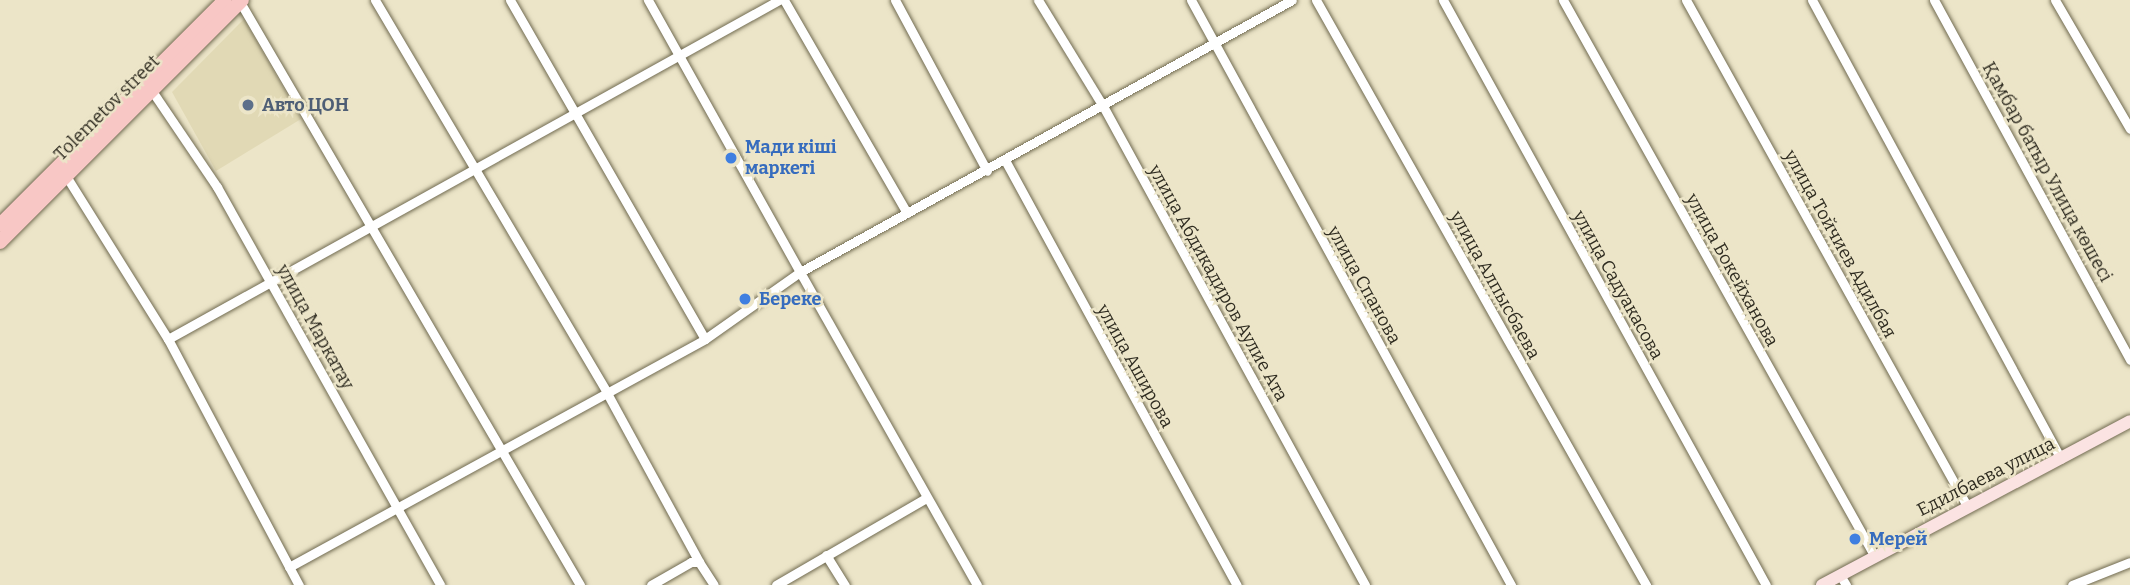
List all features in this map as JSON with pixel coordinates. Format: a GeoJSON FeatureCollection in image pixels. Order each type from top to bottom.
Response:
{"type":"FeatureCollection","features":[{"type":"Feature","properties":{"kind":"main road","name":"Tolemetov street"},"geometry":{"type":"LineString","coordinates":[[0,225],[225,0]]}},
{"type":"Feature","properties":{"kind":"main road","name":"Tolemetov street"},"geometry":{"type":"LineString","coordinates":[[0,242],[241,1]]}},
{"type":"Feature","properties":{"kind":"street"},"geometry":{"type":"LineString","coordinates":[[374,0],[473,174],[607,393],[714,585]]}},
{"type":"Feature","properties":{"kind":"street"},"geometry":{"type":"LineString","coordinates":[[510,0],[705,339]]}},
{"type":"Feature","properties":{"kind":"street"},"geometry":{"type":"LineString","coordinates":[[648,0],[926,499],[977,585]]}},
{"type":"Feature","properties":{"kind":"street"},"geometry":{"type":"LineString","coordinates":[[169,339],[270,279],[473,174],[681,59],[781,0],[907,213]]}},
{"type":"Feature","properties":{"kind":"street"},"geometry":{"type":"LineString","coordinates":[[895,0],[987,171]]}},
{"type":"Feature","properties":{"kind":"street","name":"улица Абдикадиров Аулие Ата"},"geometry":{"type":"LineString","coordinates":[[1038,0],[1103,106],[1365,585]]}},
{"type":"Feature","properties":{"kind":"street","name":"улица Спанова"},"geometry":{"type":"LineString","coordinates":[[1191,0],[1511,585]]}},
{"type":"Feature","properties":{"kind":"street"},"geometry":{"type":"LineString","coordinates":[[289,567],[705,339],[800,272],[1006,162],[1292,0]]}},
{"type":"Feature","properties":{"kind":"street","name":"улица Алпысбаева"},"geometry":{"type":"LineString","coordinates":[[1316,0],[1646,585]]}},
{"type":"Feature","properties":{"kind":"street","name":"улица Садуакасова"},"geometry":{"type":"LineString","coordinates":[[1443,0],[1766,585]]}},
{"type":"Feature","properties":{"kind":"street","name":"улица Бокейханова"},"geometry":{"type":"LineString","coordinates":[[1563,0],[1874,555]]}},
{"type":"Feature","properties":{"kind":"street","name":"улица Тойчиев Адилбая"},"geometry":{"type":"LineString","coordinates":[[1686,0],[1966,503]]}},
{"type":"Feature","properties":{"kind":"street"},"geometry":{"type":"LineString","coordinates":[[1812,0],[2061,459]]}},
{"type":"Feature","properties":{"kind":"street","name":"Қамбар батыр Улица көшесі"},"geometry":{"type":"LineString","coordinates":[[1934,0],[2130,360]]}},
{"type":"Feature","properties":{"kind":"street"},"geometry":{"type":"LineString","coordinates":[[2055,0],[2129,125]]}},
{"type":"Feature","properties":{"kind":"street"},"geometry":{"type":"LineString","coordinates":[[241,1],[580,585]]}},
{"type":"Feature","properties":{"kind":"street","name":"улица Маркатау"},"geometry":{"type":"LineString","coordinates":[[152,91],[270,279],[440,585]]}},
{"type":"Feature","properties":{"kind":"street","name":"улица Аширова"},"geometry":{"type":"LineString","coordinates":[[1006,162],[1237,585]]}},
{"type":"Feature","properties":{"kind":"street"},"geometry":{"type":"LineString","coordinates":[[66,176],[169,339],[299,585]]}},
{"type":"Feature","properties":{"kind":"street","name":"Едилбаева улица"},"geometry":{"type":"LineString","coordinates":[[1822,585],[1843,580],[1874,555],[1966,503],[2061,459],[2130,421]]}},
{"type":"Feature","properties":{"kind":"street"},"geometry":{"type":"LineString","coordinates":[[776,585],[926,499]]}},
{"type":"Feature","properties":{"kind":"street"},"geometry":{"type":"LineString","coordinates":[[826,555],[845,585]]}},
{"type":"Feature","properties":{"kind":"street"},"geometry":{"type":"LineString","coordinates":[[651,585],[699,562]]}},
{"type":"Feature","properties":{"kind":"street"},"geometry":{"type":"LineString","coordinates":[[2072,585],[2130,562]]}},
{"type":"Feature","properties":{"kind":"shaded area"},"geometry":{"type":"Polygon","coordinates":[[[244,19],[301,119],[216,171],[172,92],[244,19]]]}},
{"type":"Feature","properties":{"kind":"place","name":"Авто ЦОН"},"geometry":{"type":"Point","coordinates":[248,105]}},
{"type":"Feature","properties":{"kind":"place","name":"Мади кіші маркеті"},"geometry":{"type":"Point","coordinates":[731,158]}},
{"type":"Feature","properties":{"kind":"place","name":"Береке"},"geometry":{"type":"Point","coordinates":[745,299]}},
{"type":"Feature","properties":{"kind":"place","name":"Мерей"},"geometry":{"type":"Point","coordinates":[1855,539]}}]}
